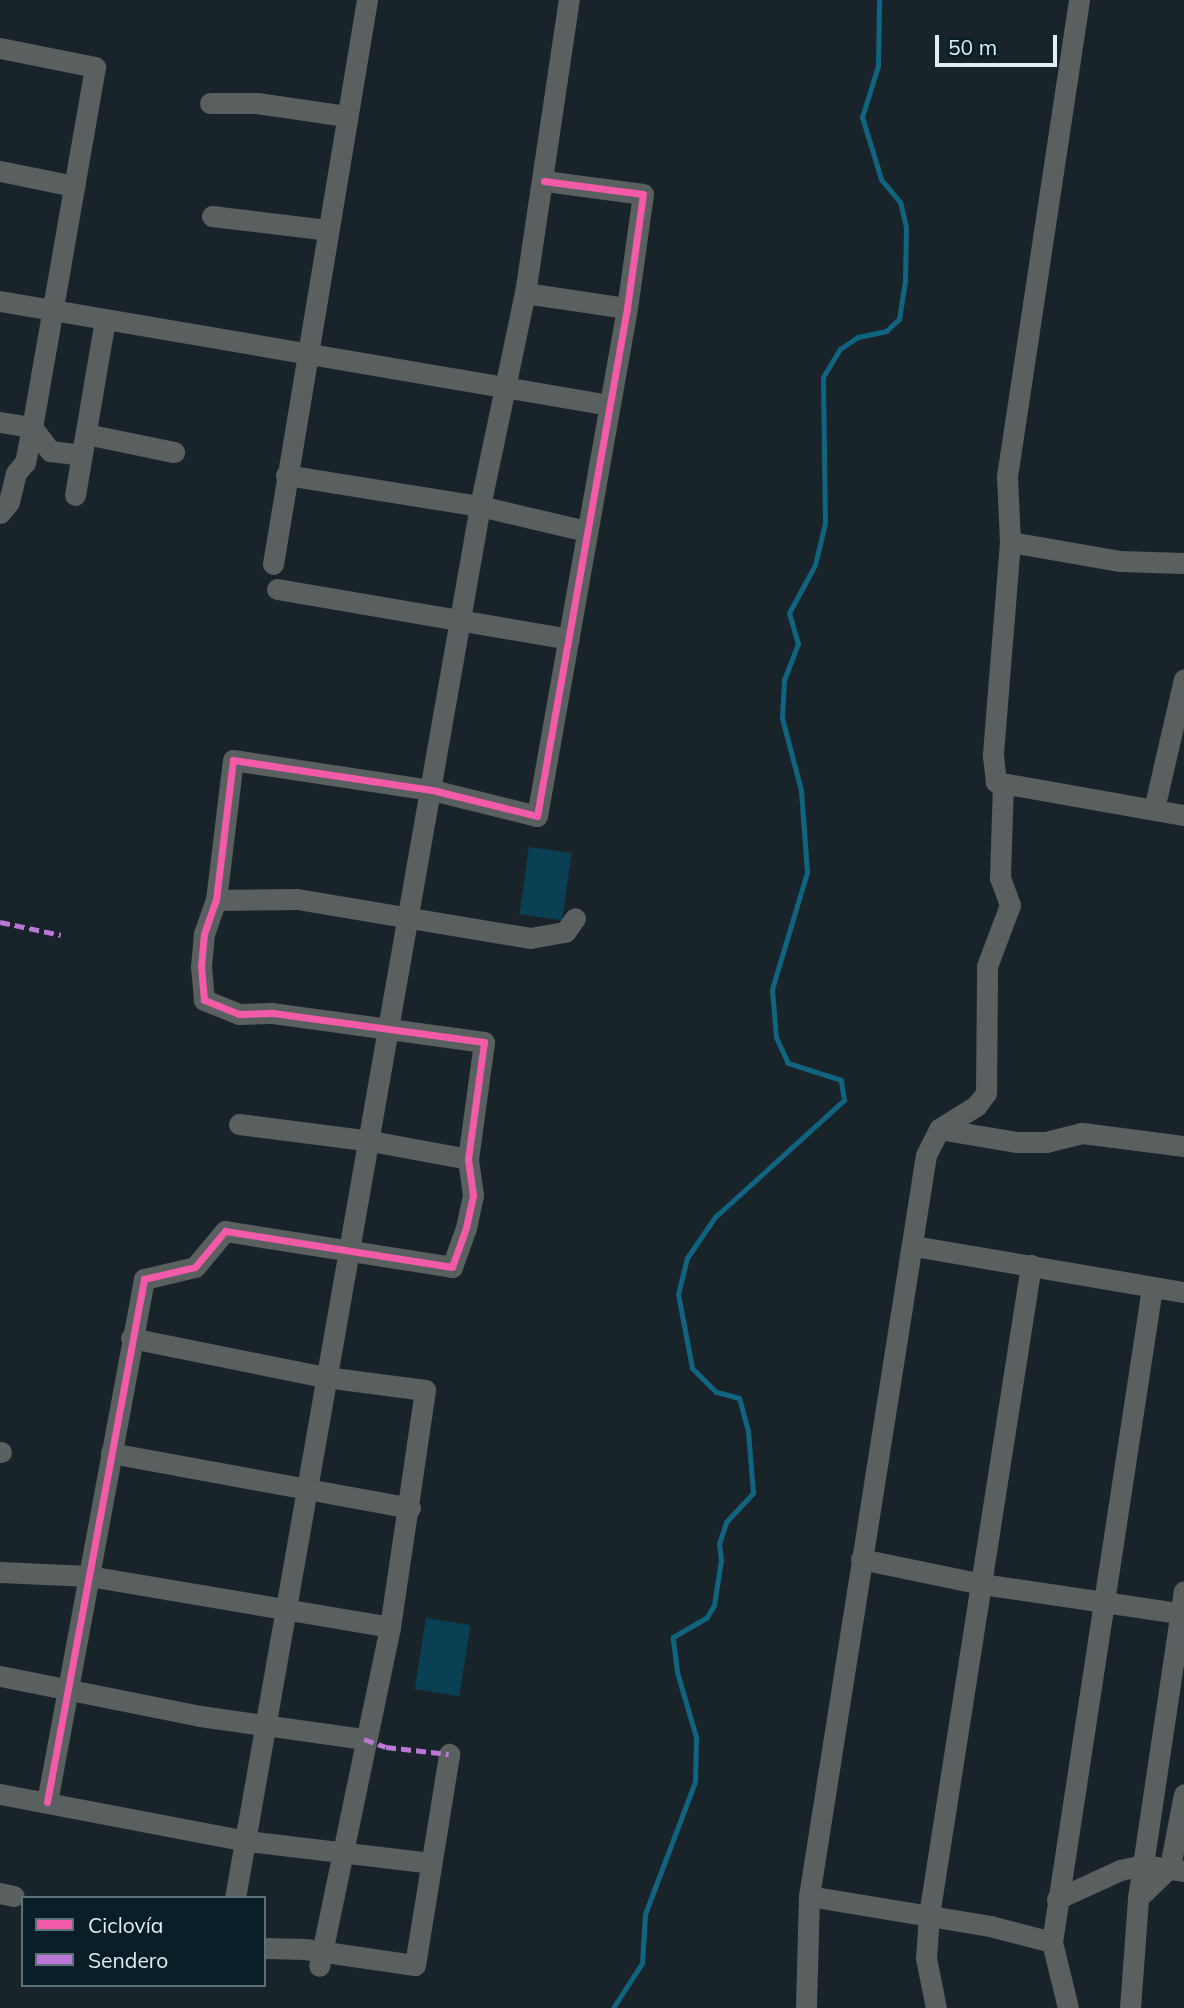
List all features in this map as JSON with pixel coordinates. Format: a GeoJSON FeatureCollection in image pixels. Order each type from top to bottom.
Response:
{"type":"FeatureCollection","features":[{"type":"Feature","properties":{"kind":"street"},"geometry":{"type":"LineString","coordinates":[[273,564],[366,0]]}},
{"type":"Feature","properties":{"kind":"street"},"geometry":{"type":"LineString","coordinates":[[235,1896],[287,1610],[325,1377],[352,1252],[480,506],[525,293],[544,181],[569,0]]}},
{"type":"Feature","properties":{"kind":"street"},"geometry":{"type":"LineString","coordinates":[[1079,0],[1007,476],[1010,542],[993,755],[996,782],[1184,815]]}},
{"type":"Feature","properties":{"kind":"street"},"geometry":{"type":"LineString","coordinates":[[0,48],[95,68],[25,461],[16,473],[9,502],[0,513]]}},
{"type":"Feature","properties":{"kind":"street"},"geometry":{"type":"LineString","coordinates":[[210,103],[257,103],[346,116]]}},
{"type":"Feature","properties":{"kind":"street"},"geometry":{"type":"LineString","coordinates":[[0,171],[74,186]]}},
{"type":"Feature","properties":{"kind":"street"},"geometry":{"type":"LineString","coordinates":[[47,1802],[144,1279],[195,1267],[225,1231],[452,1267],[474,1195],[468,1160],[484,1042],[271,1013],[239,1014],[204,1000],[204,934],[216,900],[233,760],[432,790],[537,816],[627,308],[643,194],[544,181]]}},
{"type":"Feature","properties":{"kind":"street"},"geometry":{"type":"LineString","coordinates":[[212,216],[327,230]]}},
{"type":"Feature","properties":{"kind":"street"},"geometry":{"type":"LineString","coordinates":[[525,293],[627,308]]}},
{"type":"Feature","properties":{"kind":"street"},"geometry":{"type":"LineString","coordinates":[[0,302],[504,390],[609,405]]}},
{"type":"Feature","properties":{"kind":"street"},"geometry":{"type":"LineString","coordinates":[[75,495],[105,320]]}},
{"type":"Feature","properties":{"kind":"street"},"geometry":{"type":"LineString","coordinates":[[0,422],[32,427],[50,451],[84,445],[174,452]]}},
{"type":"Feature","properties":{"kind":"street"},"geometry":{"type":"LineString","coordinates":[[286,475],[480,506],[586,531]]}},
{"type":"Feature","properties":{"kind":"street"},"geometry":{"type":"LineString","coordinates":[[1010,542],[1120,561],[1184,563]]}},
{"type":"Feature","properties":{"kind":"street"},"geometry":{"type":"LineString","coordinates":[[276,589],[569,639]]}},
{"type":"Feature","properties":{"kind":"street"},"geometry":{"type":"LineString","coordinates":[[1154,809],[1184,679]]}},
{"type":"Feature","properties":{"kind":"street"},"geometry":{"type":"LineString","coordinates":[[806,2008],[809,1896],[861,1559],[914,1246],[926,1155],[939,1129],[976,1107],[986,1093],[987,966],[1010,905],[1000,878],[1003,784]]}},
{"type":"Feature","properties":{"kind":"street"},"geometry":{"type":"LineString","coordinates":[[216,900],[297,899],[530,938],[565,932],[575,918]]}},
{"type":"Feature","properties":{"kind":"street"},"geometry":{"type":"LineString","coordinates":[[239,1124],[370,1141],[468,1160]]}},
{"type":"Feature","properties":{"kind":"street"},"geometry":{"type":"LineString","coordinates":[[939,1129],[1017,1142],[1046,1142],[1082,1133],[1184,1146]]}},
{"type":"Feature","properties":{"kind":"street"},"geometry":{"type":"LineString","coordinates":[[914,1246],[1131,1280],[1152,1288],[1184,1292]]}},
{"type":"Feature","properties":{"kind":"street"},"geometry":{"type":"LineString","coordinates":[[936,2008],[926,1958],[929,1915],[1031,1265]]}},
{"type":"Feature","properties":{"kind":"street"},"geometry":{"type":"LineString","coordinates":[[1068,2008],[1052,1942],[1057,1899],[1152,1288]]}},
{"type":"Feature","properties":{"kind":"street"},"geometry":{"type":"LineString","coordinates":[[131,1338],[325,1377],[425,1390],[410,1508],[390,1628],[364,1739],[345,1851],[321,1958]]}},
{"type":"Feature","properties":{"kind":"street"},"geometry":{"type":"LineString","coordinates":[[111,1453],[410,1508]]}},
{"type":"Feature","properties":{"kind":"street"},"geometry":{"type":"LineString","coordinates":[[861,1559],[982,1584],[1182,1614]]}},
{"type":"Feature","properties":{"kind":"street"},"geometry":{"type":"LineString","coordinates":[[0,1572],[89,1576],[390,1628]]}},
{"type":"Feature","properties":{"kind":"street"},"geometry":{"type":"LineString","coordinates":[[1130,2008],[1138,1898],[1184,1591]]}},
{"type":"Feature","properties":{"kind":"street"},"geometry":{"type":"LineString","coordinates":[[0,1676],[266,1726],[364,1739]]}},
{"type":"Feature","properties":{"kind":"street"},"geometry":{"type":"LineString","coordinates":[[1163,1730],[1184,1735]]}},
{"type":"Feature","properties":{"kind":"street"},"geometry":{"type":"LineString","coordinates":[[266,1948],[321,1958],[415,1965],[449,1754]]}},
{"type":"Feature","properties":{"kind":"street"},"geometry":{"type":"LineString","coordinates":[[0,1794],[247,1841],[431,1863]]}},
{"type":"Feature","properties":{"kind":"street"},"geometry":{"type":"LineString","coordinates":[[1138,1898],[1177,1869],[1184,1794]]}},
{"type":"Feature","properties":{"kind":"street"},"geometry":{"type":"LineString","coordinates":[[1057,1899],[1101,1875],[1143,1865],[1177,1869]]}},
{"type":"Feature","properties":{"kind":"street"},"geometry":{"type":"LineString","coordinates":[[809,1896],[929,1915],[1052,1942]]}},
{"type":"Feature","properties":{"kind":"shaded area"},"geometry":{"type":"Polygon","coordinates":[[[529,847],[572,853],[562,920],[520,914],[529,847]]]}},
{"type":"Feature","properties":{"kind":"shaded area"},"geometry":{"type":"Polygon","coordinates":[[[426,1618],[470,1625],[459,1696],[415,1689],[426,1618]]]}},
{"type":"Feature","properties":{"kind":"waterway"},"geometry":{"type":"LineString","coordinates":[[613,2008],[642,1963],[645,1914],[695,1782],[696,1737],[677,1672],[673,1637],[707,1617],[714,1605],[721,1560],[719,1544],[726,1522],[753,1493],[748,1431],[739,1398],[716,1392],[692,1368],[678,1294],[687,1258],[715,1217],[844,1100],[841,1080],[788,1063],[776,1037],[772,989],[807,872],[801,790],[782,718],[784,680],[798,644],[789,613],[815,565],[825,523],[823,377],[840,349],[858,337],[886,331],[899,319],[905,282],[906,227],[900,202],[881,179],[862,117],[878,66],[879,0]]}},
{"type":"Feature","properties":{"kind":"marked path"},"geometry":{"type":"LineString","coordinates":[[0,922],[61,935]]}},
{"type":"Feature","properties":{"kind":"marked path"},"geometry":{"type":"LineString","coordinates":[[364,1739],[386,1747],[449,1754]]}},
{"type":"Feature","properties":{"kind":"cycle path"},"geometry":{"type":"LineString","coordinates":[[47,1802],[144,1279],[195,1267],[225,1231],[452,1267],[466,1228],[473,1195],[468,1159],[484,1042],[271,1013],[239,1014],[204,1000],[201,967],[204,934],[216,900],[233,760],[432,790],[537,816],[627,308],[643,194],[544,181]]}}]}
